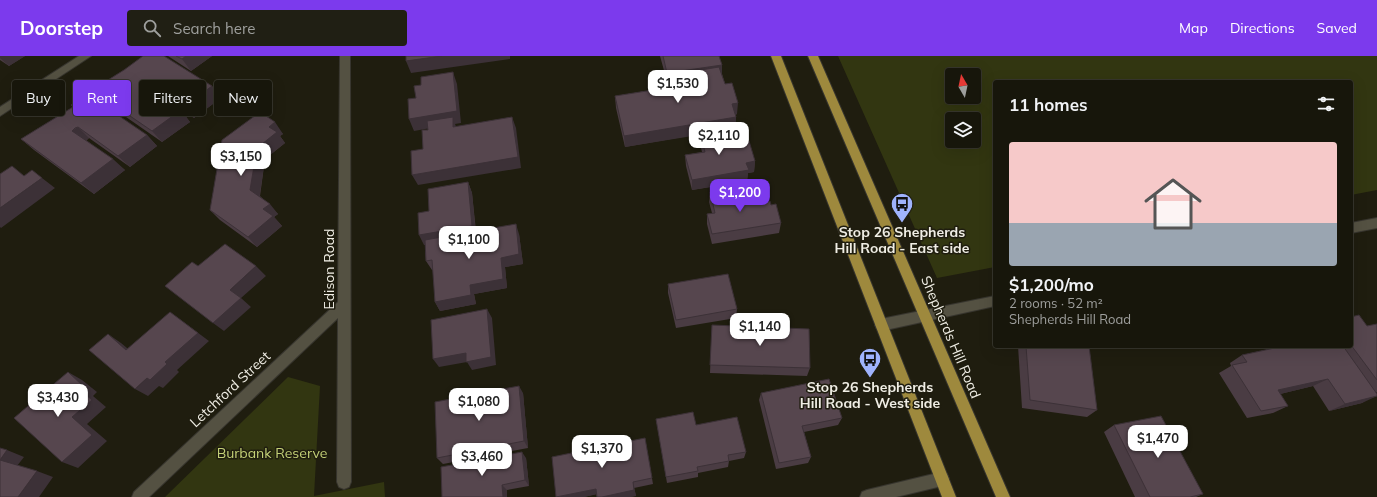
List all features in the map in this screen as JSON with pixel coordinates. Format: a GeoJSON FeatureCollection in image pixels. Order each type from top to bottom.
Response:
{"type":"FeatureCollection","features":[{"type":"Feature","properties":{"kind":"main road"},"geometry":{"type":"LineString","coordinates":[[776,56],[949,497]]}},
{"type":"Feature","properties":{"kind":"main road","name":"Shepherds Hill Road"},"geometry":{"type":"LineString","coordinates":[[813,56],[1003,497]]}},
{"type":"Feature","properties":{"kind":"street"},"geometry":{"type":"LineString","coordinates":[[0,112],[86,56]]}},
{"type":"Feature","properties":{"kind":"street","name":"Edison Road"},"geometry":{"type":"LineString","coordinates":[[344,482],[345,56]]}},
{"type":"Feature","properties":{"kind":"street"},"geometry":{"type":"LineString","coordinates":[[1353,228],[1377,223]]}},
{"type":"Feature","properties":{"kind":"street"},"geometry":{"type":"LineString","coordinates":[[881,325],[993,301]]}},
{"type":"Feature","properties":{"kind":"street","name":"Letchford Street"},"geometry":{"type":"LineString","coordinates":[[139,497],[344,305]]}},
{"type":"Feature","properties":{"kind":"street"},"geometry":{"type":"LineString","coordinates":[[867,497],[942,479]]}},
{"type":"Feature","properties":{"kind":"green space"},"geometry":{"type":"Polygon","coordinates":[[[838,56],[1377,56],[1377,190],[1353,195],[1353,80],[993,80],[993,267],[937,278],[838,56]]]}},
{"type":"Feature","properties":{"kind":"green space","name":"Burbank Reserve"},"geometry":{"type":"Polygon","coordinates":[[[288,377],[320,386],[314,496],[384,482],[385,497],[165,497],[288,377]]]}},
{"type":"Feature","properties":{"kind":"building"},"geometry":{"type":"Polygon","coordinates":[[[143,56],[164,56],[202,80],[139,80],[139,116],[173,116],[152,131],[130,116],[131,80],[108,80],[143,56]]]}},
{"type":"Feature","properties":{"kind":"building"},"geometry":{"type":"Polygon","coordinates":[[[176,56],[186,56],[182,59],[176,56]]]}},
{"type":"Feature","properties":{"kind":"building"},"geometry":{"type":"Polygon","coordinates":[[[406,56],[442,56],[406,61],[406,56]]]}},
{"type":"Feature","properties":{"kind":"building"},"geometry":{"type":"Polygon","coordinates":[[[663,56],[719,56],[722,65],[667,73],[663,56]]]}},
{"type":"Feature","properties":{"kind":"building"},"geometry":{"type":"Polygon","coordinates":[[[719,67],[725,84],[732,83],[738,103],[732,104],[736,117],[624,136],[615,96],[691,84],[688,72],[719,67]]]}},
{"type":"Feature","properties":{"kind":"building"},"geometry":{"type":"Polygon","coordinates":[[[453,72],[457,111],[409,119],[408,99],[416,98],[414,86],[421,85],[421,77],[453,72]]]}},
{"type":"Feature","properties":{"kind":"building"},"geometry":{"type":"Polygon","coordinates":[[[206,82],[212,86],[206,90],[206,82]]]}},
{"type":"Feature","properties":{"kind":"building"},"geometry":{"type":"Polygon","coordinates":[[[73,107],[73,116],[119,116],[147,135],[118,156],[78,127],[75,128],[72,131],[113,159],[81,183],[21,139],[58,116],[65,116],[65,112],[73,107]]]}},
{"type":"Feature","properties":{"kind":"building"},"geometry":{"type":"Polygon","coordinates":[[[255,116],[266,116],[275,122],[269,127],[277,132],[257,148],[250,190],[270,204],[263,209],[273,216],[248,237],[210,210],[222,140],[255,116]]]}},
{"type":"Feature","properties":{"kind":"building"},"geometry":{"type":"Polygon","coordinates":[[[453,117],[453,127],[512,117],[518,157],[412,175],[411,151],[423,149],[422,130],[428,130],[427,121],[453,117]]]}},
{"type":"Feature","properties":{"kind":"building"},"geometry":{"type":"Polygon","coordinates":[[[725,129],[729,141],[734,140],[736,144],[749,141],[755,161],[746,163],[749,170],[692,180],[685,155],[705,152],[700,133],[725,129]]]}},
{"type":"Feature","properties":{"kind":"building"},"geometry":{"type":"Polygon","coordinates":[[[12,166],[24,176],[32,170],[42,178],[0,208],[0,174],[12,166]]]}},
{"type":"Feature","properties":{"kind":"building"},"geometry":{"type":"Polygon","coordinates":[[[468,182],[472,226],[419,235],[418,213],[429,211],[428,189],[468,182]]]}},
{"type":"Feature","properties":{"kind":"building"},"geometry":{"type":"Polygon","coordinates":[[[738,188],[743,204],[770,201],[771,205],[776,204],[781,223],[712,234],[707,214],[715,213],[710,192],[738,188]]]}},
{"type":"Feature","properties":{"kind":"building"},"geometry":{"type":"Polygon","coordinates":[[[516,224],[519,254],[501,258],[503,279],[470,285],[471,295],[435,302],[432,260],[426,261],[425,240],[516,224]]]}},
{"type":"Feature","properties":{"kind":"building"},"geometry":{"type":"Polygon","coordinates":[[[225,244],[256,266],[230,290],[241,298],[213,323],[165,286],[192,262],[198,266],[225,244]]]}},
{"type":"Feature","properties":{"kind":"building"},"geometry":{"type":"Polygon","coordinates":[[[728,274],[737,309],[676,320],[668,284],[728,274]]]}},
{"type":"Feature","properties":{"kind":"building"},"geometry":{"type":"Polygon","coordinates":[[[487,309],[491,357],[466,362],[466,353],[433,359],[431,320],[487,309]]]}},
{"type":"Feature","properties":{"kind":"building"},"geometry":{"type":"Polygon","coordinates":[[[170,312],[198,333],[165,362],[167,364],[150,380],[147,378],[135,389],[89,350],[108,334],[126,350],[170,312]]]}},
{"type":"Feature","properties":{"kind":"building"},"geometry":{"type":"Polygon","coordinates":[[[1359,315],[1367,326],[1377,324],[1377,380],[1353,348],[1353,316],[1359,315]]]}},
{"type":"Feature","properties":{"kind":"building"},"geometry":{"type":"Polygon","coordinates":[[[712,325],[809,329],[810,368],[710,365],[712,325]]]}},
{"type":"Feature","properties":{"kind":"building"},"geometry":{"type":"Polygon","coordinates":[[[1026,348],[1089,348],[1097,410],[1030,400],[1026,348]]]}},
{"type":"Feature","properties":{"kind":"building"},"geometry":{"type":"Polygon","coordinates":[[[1275,348],[1344,348],[1377,396],[1345,404],[1328,379],[1278,390],[1288,406],[1261,411],[1232,365],[1247,362],[1242,355],[1275,348]]]}},
{"type":"Feature","properties":{"kind":"building"},"geometry":{"type":"Polygon","coordinates":[[[68,372],[82,385],[78,388],[92,400],[72,417],[92,435],[62,462],[14,418],[68,372]]]}},
{"type":"Feature","properties":{"kind":"building"},"geometry":{"type":"Polygon","coordinates":[[[829,379],[842,418],[802,426],[811,457],[779,463],[761,393],[829,379]]]}},
{"type":"Feature","properties":{"kind":"building"},"geometry":{"type":"Polygon","coordinates":[[[519,386],[524,441],[437,458],[435,402],[519,386]]]}},
{"type":"Feature","properties":{"kind":"building"},"geometry":{"type":"Polygon","coordinates":[[[693,412],[696,425],[737,417],[746,452],[728,455],[729,461],[697,467],[698,471],[666,477],[656,419],[693,412]]]}},
{"type":"Feature","properties":{"kind":"building"},"geometry":{"type":"Polygon","coordinates":[[[1161,416],[1203,494],[1190,497],[1150,497],[1114,425],[1161,416]]]}},
{"type":"Feature","properties":{"kind":"building"},"geometry":{"type":"Polygon","coordinates":[[[645,438],[652,478],[633,482],[634,490],[597,497],[596,489],[556,497],[552,457],[645,438]]]}},
{"type":"Feature","properties":{"kind":"building"},"geometry":{"type":"Polygon","coordinates":[[[0,448],[7,450],[0,460],[0,448]]]}},
{"type":"Feature","properties":{"kind":"building"},"geometry":{"type":"Polygon","coordinates":[[[522,452],[525,480],[502,485],[503,497],[442,497],[441,467],[522,452]]]}},
{"type":"Feature","properties":{"kind":"building"},"geometry":{"type":"Polygon","coordinates":[[[0,460],[37,471],[18,497],[0,497],[0,460]]]}},
{"type":"Feature","properties":{"kind":"place","name":"Stop 26 Shepherds Hill Road - East side"},"geometry":{"type":"Point","coordinates":[902,224]}},
{"type":"Feature","properties":{"kind":"place","name":"Stop 26 Shepherds Hill Road - West side"},"geometry":{"type":"Point","coordinates":[870,378]}}]}
